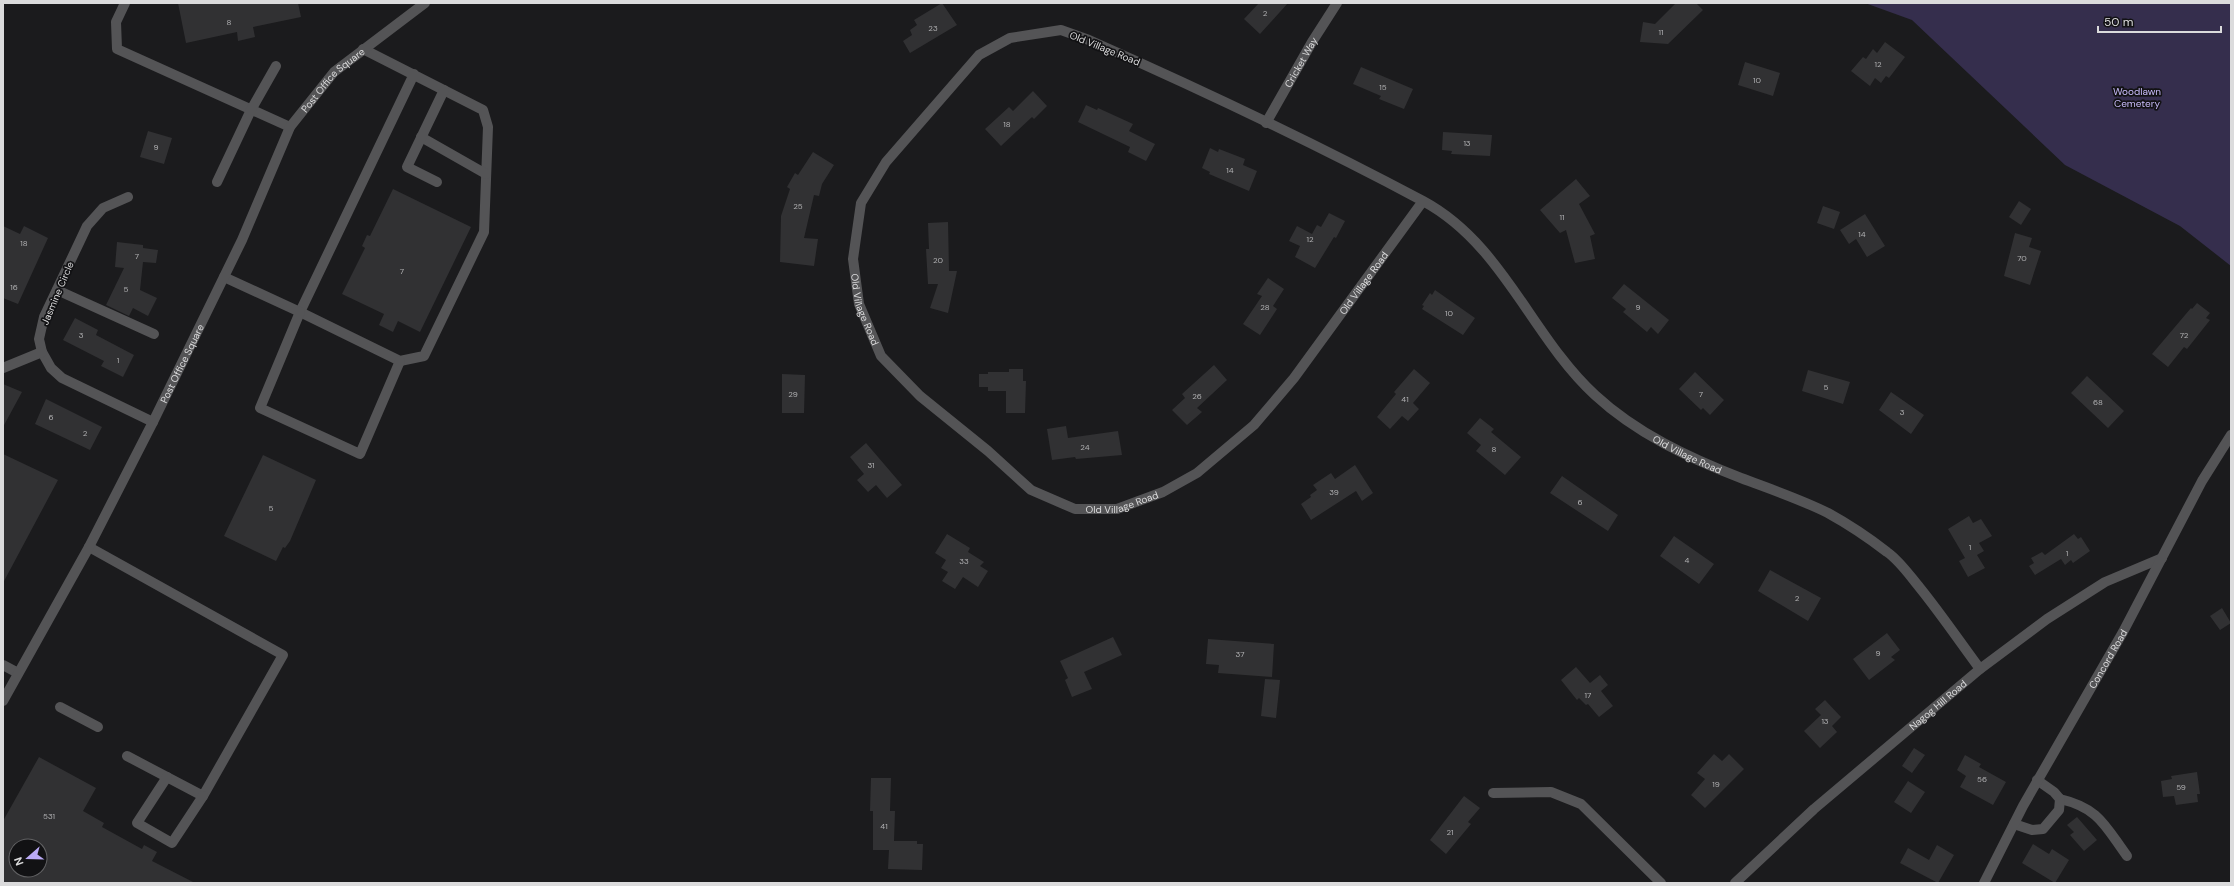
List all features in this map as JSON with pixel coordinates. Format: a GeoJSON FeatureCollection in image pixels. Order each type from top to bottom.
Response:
{"type":"FeatureCollection","features":[{"type":"Feature","properties":{"kind":"street"},"geometry":{"type":"LineString","coordinates":[[125,3],[116,22],[116,49],[290,127]]}},
{"type":"Feature","properties":{"kind":"street","name":"Post Office Square"},"geometry":{"type":"LineString","coordinates":[[3,701],[89,547],[153,422],[242,240],[290,127],[334,72],[425,3]]}},
{"type":"Feature","properties":{"kind":"street","name":"Cricket Way"},"geometry":{"type":"LineString","coordinates":[[1266,123],[1312,42],[1338,3]]}},
{"type":"Feature","properties":{"kind":"street","name":"Old Village Road"},"geometry":{"type":"LineString","coordinates":[[1423,201],[1294,378],[1254,425],[1197,473],[1163,492],[1117,509],[1075,509],[1031,490],[988,452],[920,396],[881,356],[859,304],[853,259],[861,202],[886,162],[979,55],[1010,38],[1061,30],[1089,40],[1154,69],[1353,164],[1423,201],[1439,210],[1487,253],[1551,346],[1571,372],[1623,419],[1660,441],[1702,462],[1817,508],[1867,537],[1889,553],[1907,571],[1942,614],[1980,670]]}},
{"type":"Feature","properties":{"kind":"street"},"geometry":{"type":"LineString","coordinates":[[224,278],[300,312],[400,361],[424,356],[484,232],[488,127],[483,110],[364,49]]}},
{"type":"Feature","properties":{"kind":"street"},"geometry":{"type":"LineString","coordinates":[[217,182],[252,110],[276,66]]}},
{"type":"Feature","properties":{"kind":"street"},"geometry":{"type":"LineString","coordinates":[[400,361],[360,454],[260,408],[300,312],[414,74]]}},
{"type":"Feature","properties":{"kind":"street"},"geometry":{"type":"LineString","coordinates":[[437,182],[407,167],[444,90]]}},
{"type":"Feature","properties":{"kind":"street"},"geometry":{"type":"LineString","coordinates":[[421,137],[486,174]]}},
{"type":"Feature","properties":{"kind":"street","name":"Jasmine Circle"},"geometry":{"type":"LineString","coordinates":[[128,197],[103,208],[87,226],[44,317],[39,339],[42,352],[51,368],[62,378],[153,422]]}},
{"type":"Feature","properties":{"kind":"street"},"geometry":{"type":"LineString","coordinates":[[57,290],[154,334]]}},
{"type":"Feature","properties":{"kind":"street"},"geometry":{"type":"LineString","coordinates":[[3,368],[42,352]]}},
{"type":"Feature","properties":{"kind":"street","name":"Concord Road"},"geometry":{"type":"LineString","coordinates":[[1984,883],[2037,780],[2123,632],[2202,481],[2231,435]]}},
{"type":"Feature","properties":{"kind":"street"},"geometry":{"type":"LineString","coordinates":[[89,547],[283,655],[203,796],[172,843],[137,823],[168,777]]}},
{"type":"Feature","properties":{"kind":"street","name":"Nagog Hill Road"},"geometry":{"type":"LineString","coordinates":[[1735,883],[1814,809],[1980,670],[2047,619],[2105,582],[2162,558]]}},
{"type":"Feature","properties":{"kind":"street"},"geometry":{"type":"LineString","coordinates":[[3,665],[18,673]]}},
{"type":"Feature","properties":{"kind":"street"},"geometry":{"type":"LineString","coordinates":[[60,707],[98,727]]}},
{"type":"Feature","properties":{"kind":"street"},"geometry":{"type":"LineString","coordinates":[[127,756],[203,796]]}},
{"type":"Feature","properties":{"kind":"street"},"geometry":{"type":"LineString","coordinates":[[2037,780],[2054,792],[2060,799],[2080,804],[2099,818],[2128,856]]}},
{"type":"Feature","properties":{"kind":"street"},"geometry":{"type":"LineString","coordinates":[[1493,793],[1551,792],[1581,804],[1661,883]]}},
{"type":"Feature","properties":{"kind":"street"},"geometry":{"type":"LineString","coordinates":[[2014,824],[2032,830],[2043,829],[2060,810],[2060,799]]}},
{"type":"Feature","properties":{"kind":"green space","name":"Woodlawn Cemetery"},"geometry":{"type":"Polygon","coordinates":[[[1865,3],[2231,3],[2231,266],[2180,226],[2065,165],[1912,20],[1865,3]]]}},
{"type":"Feature","properties":{"kind":"building"},"geometry":{"type":"Polygon","coordinates":[[[178,3],[298,3],[301,17],[253,27],[255,37],[238,41],[237,32],[186,43],[178,3]]]}},
{"type":"Feature","properties":{"kind":"building"},"geometry":{"type":"Polygon","coordinates":[[[942,3],[957,25],[910,53],[903,41],[912,35],[910,30],[917,25],[914,20],[942,3]]]}},
{"type":"Feature","properties":{"kind":"building"},"geometry":{"type":"Polygon","coordinates":[[[1259,3],[1288,3],[1260,34],[1244,19],[1259,3]]]}},
{"type":"Feature","properties":{"kind":"building"},"geometry":{"type":"Polygon","coordinates":[[[1676,3],[1696,3],[1703,10],[1668,44],[1640,42],[1643,22],[1655,24],[1676,3]]]}},
{"type":"Feature","properties":{"kind":"building"},"geometry":{"type":"Polygon","coordinates":[[[1885,42],[1905,57],[1889,78],[1886,76],[1881,83],[1875,78],[1870,86],[1851,71],[1863,57],[1866,59],[1873,49],[1877,53],[1885,42]]]}},
{"type":"Feature","properties":{"kind":"building"},"geometry":{"type":"Polygon","coordinates":[[[1745,62],[1780,73],[1773,96],[1738,85],[1745,62]]]}},
{"type":"Feature","properties":{"kind":"building"},"geometry":{"type":"Polygon","coordinates":[[[1361,67],[1413,89],[1404,109],[1379,99],[1381,96],[1353,84],[1361,67]]]}},
{"type":"Feature","properties":{"kind":"building"},"geometry":{"type":"Polygon","coordinates":[[[1033,91],[1047,106],[1034,119],[1032,117],[1001,146],[985,129],[1009,107],[1013,111],[1033,91]]]}},
{"type":"Feature","properties":{"kind":"building"},"geometry":{"type":"Polygon","coordinates":[[[1086,105],[1097,110],[1098,108],[1133,124],[1129,131],[1155,144],[1146,161],[1128,152],[1130,147],[1078,122],[1086,105]]]}},
{"type":"Feature","properties":{"kind":"building"},"geometry":{"type":"Polygon","coordinates":[[[148,131],[172,138],[164,164],[140,157],[148,131]]]}},
{"type":"Feature","properties":{"kind":"building"},"geometry":{"type":"Polygon","coordinates":[[[1443,132],[1492,135],[1490,156],[1451,154],[1452,151],[1442,150],[1443,132]]]}},
{"type":"Feature","properties":{"kind":"building"},"geometry":{"type":"Polygon","coordinates":[[[1210,148],[1218,152],[1219,149],[1245,159],[1243,165],[1257,171],[1249,191],[1209,174],[1210,172],[1202,168],[1210,148]]]}},
{"type":"Feature","properties":{"kind":"building"},"geometry":{"type":"Polygon","coordinates":[[[813,152],[834,165],[822,184],[819,196],[814,195],[804,238],[818,239],[814,266],[780,262],[781,216],[790,189],[787,187],[795,173],[798,175],[813,152]]]}},
{"type":"Feature","properties":{"kind":"building"},"geometry":{"type":"Polygon","coordinates":[[[1576,179],[1590,196],[1579,204],[1595,234],[1590,236],[1595,259],[1575,263],[1566,230],[1560,233],[1540,210],[1576,179]]]}},
{"type":"Feature","properties":{"kind":"building"},"geometry":{"type":"Polygon","coordinates":[[[393,189],[471,227],[420,332],[398,321],[393,332],[379,325],[384,314],[342,294],[365,248],[362,246],[367,235],[370,236],[393,189]]]}},
{"type":"Feature","properties":{"kind":"building"},"geometry":{"type":"Polygon","coordinates":[[[2019,201],[2031,209],[2021,225],[2009,217],[2019,201]]]}},
{"type":"Feature","properties":{"kind":"building"},"geometry":{"type":"Polygon","coordinates":[[[1823,206],[1840,212],[1834,229],[1817,223],[1823,206]]]}},
{"type":"Feature","properties":{"kind":"building"},"geometry":{"type":"Polygon","coordinates":[[[1329,213],[1345,221],[1336,238],[1334,237],[1315,268],[1295,257],[1300,246],[1289,241],[1297,226],[1312,234],[1317,225],[1321,227],[1329,213]]]}},
{"type":"Feature","properties":{"kind":"building"},"geometry":{"type":"Polygon","coordinates":[[[1865,214],[1885,246],[1867,257],[1856,239],[1849,244],[1840,230],[1865,214]]]}},
{"type":"Feature","properties":{"kind":"building"},"geometry":{"type":"Polygon","coordinates":[[[948,222],[949,271],[957,271],[948,313],[930,308],[938,284],[928,284],[926,249],[929,249],[928,223],[948,222]]]}},
{"type":"Feature","properties":{"kind":"building"},"geometry":{"type":"Polygon","coordinates":[[[3,226],[20,234],[24,226],[48,238],[18,304],[3,298],[3,226]]]}},
{"type":"Feature","properties":{"kind":"building"},"geometry":{"type":"Polygon","coordinates":[[[2015,233],[2032,238],[2029,247],[2041,251],[2030,285],[2004,276],[2015,233]]]}},
{"type":"Feature","properties":{"kind":"building"},"geometry":{"type":"Polygon","coordinates":[[[117,242],[143,245],[143,248],[158,250],[156,263],[143,262],[140,290],[157,298],[148,316],[133,308],[129,316],[106,305],[124,268],[115,267],[117,242]]]}},
{"type":"Feature","properties":{"kind":"building"},"geometry":{"type":"Polygon","coordinates":[[[1268,278],[1284,289],[1273,306],[1277,309],[1260,335],[1243,324],[1262,296],[1257,294],[1268,278]]]}},
{"type":"Feature","properties":{"kind":"building"},"geometry":{"type":"Polygon","coordinates":[[[1624,284],[1669,320],[1658,334],[1651,327],[1647,332],[1623,312],[1626,309],[1612,298],[1624,284]]]}},
{"type":"Feature","properties":{"kind":"building"},"geometry":{"type":"Polygon","coordinates":[[[1435,290],[1475,318],[1463,335],[1422,309],[1424,306],[1422,305],[1430,293],[1432,295],[1435,290]]]}},
{"type":"Feature","properties":{"kind":"building"},"geometry":{"type":"Polygon","coordinates":[[[2197,303],[2210,313],[2206,318],[2210,320],[2187,349],[2184,347],[2168,367],[2152,354],[2197,303]]]}},
{"type":"Feature","properties":{"kind":"building"},"geometry":{"type":"Polygon","coordinates":[[[75,318],[98,330],[96,335],[134,355],[123,377],[101,366],[104,361],[63,340],[75,318]]]}},
{"type":"Feature","properties":{"kind":"building"},"geometry":{"type":"Polygon","coordinates":[[[1214,365],[1227,380],[1197,408],[1202,412],[1187,425],[1172,410],[1185,398],[1182,394],[1214,365]]]}},
{"type":"Feature","properties":{"kind":"building"},"geometry":{"type":"Polygon","coordinates":[[[1009,369],[1023,369],[1023,381],[1026,381],[1025,413],[1006,413],[1006,391],[988,391],[988,387],[979,387],[979,374],[988,374],[988,372],[1009,372],[1009,369]]]}},
{"type":"Feature","properties":{"kind":"building"},"geometry":{"type":"Polygon","coordinates":[[[1414,369],[1430,383],[1413,403],[1419,409],[1408,421],[1402,416],[1390,429],[1377,417],[1396,394],[1394,392],[1414,369]]]}},
{"type":"Feature","properties":{"kind":"building"},"geometry":{"type":"Polygon","coordinates":[[[1808,370],[1850,382],[1843,404],[1802,391],[1808,370]]]}},
{"type":"Feature","properties":{"kind":"building"},"geometry":{"type":"Polygon","coordinates":[[[1695,372],[1724,400],[1710,415],[1703,408],[1701,410],[1679,389],[1695,372]]]}},
{"type":"Feature","properties":{"kind":"building"},"geometry":{"type":"Polygon","coordinates":[[[782,374],[805,375],[804,413],[782,413],[782,374]]]}},
{"type":"Feature","properties":{"kind":"building"},"geometry":{"type":"Polygon","coordinates":[[[2087,376],[2124,411],[2108,428],[2071,393],[2087,376]]]}},
{"type":"Feature","properties":{"kind":"building"},"geometry":{"type":"Polygon","coordinates":[[[3,384],[22,392],[3,427],[3,384]]]}},
{"type":"Feature","properties":{"kind":"building"},"geometry":{"type":"Polygon","coordinates":[[[1891,392],[1924,415],[1911,434],[1879,410],[1891,392]]]}},
{"type":"Feature","properties":{"kind":"building"},"geometry":{"type":"Polygon","coordinates":[[[46,399],[102,427],[90,450],[35,424],[46,399]]]}},
{"type":"Feature","properties":{"kind":"building"},"geometry":{"type":"Polygon","coordinates":[[[1480,418],[1494,429],[1491,432],[1521,457],[1505,475],[1476,451],[1481,445],[1467,433],[1480,418]]]}},
{"type":"Feature","properties":{"kind":"building"},"geometry":{"type":"Polygon","coordinates":[[[1066,426],[1068,438],[1118,431],[1122,455],[1076,459],[1075,457],[1052,460],[1047,429],[1066,426]]]}},
{"type":"Feature","properties":{"kind":"building"},"geometry":{"type":"Polygon","coordinates":[[[866,443],[902,485],[887,498],[876,485],[868,492],[857,480],[864,474],[850,457],[866,443]]]}},
{"type":"Feature","properties":{"kind":"building"},"geometry":{"type":"Polygon","coordinates":[[[3,454],[58,480],[3,583],[3,454]]]}},
{"type":"Feature","properties":{"kind":"building"},"geometry":{"type":"Polygon","coordinates":[[[263,455],[316,480],[290,541],[285,548],[283,547],[276,561],[224,536],[263,455]]]}},
{"type":"Feature","properties":{"kind":"building"},"geometry":{"type":"Polygon","coordinates":[[[1355,465],[1373,493],[1362,501],[1356,491],[1311,520],[1301,504],[1311,497],[1310,495],[1317,490],[1313,485],[1331,473],[1335,479],[1355,465]]]}},
{"type":"Feature","properties":{"kind":"building"},"geometry":{"type":"Polygon","coordinates":[[[1562,476],[1618,515],[1608,531],[1550,493],[1562,476]]]}},
{"type":"Feature","properties":{"kind":"building"},"geometry":{"type":"Polygon","coordinates":[[[1969,516],[1973,523],[1981,519],[1992,536],[1979,543],[1984,551],[1977,555],[1985,568],[1968,577],[1959,561],[1965,558],[1948,529],[1969,516]]]}},
{"type":"Feature","properties":{"kind":"building"},"geometry":{"type":"Polygon","coordinates":[[[947,534],[970,548],[968,552],[984,562],[980,566],[988,571],[978,587],[963,577],[955,589],[942,581],[948,572],[941,568],[946,560],[935,553],[947,534]]]}},
{"type":"Feature","properties":{"kind":"building"},"geometry":{"type":"Polygon","coordinates":[[[2074,534],[2078,539],[2081,537],[2090,551],[2073,563],[2071,560],[2065,565],[2061,559],[2035,575],[2029,566],[2034,563],[2031,558],[2042,552],[2045,555],[2074,534]]]}},
{"type":"Feature","properties":{"kind":"building"},"geometry":{"type":"Polygon","coordinates":[[[1674,536],[1714,564],[1699,584],[1660,556],[1674,536]]]}},
{"type":"Feature","properties":{"kind":"building"},"geometry":{"type":"Polygon","coordinates":[[[1770,570],[1821,598],[1808,621],[1758,591],[1770,570]]]}},
{"type":"Feature","properties":{"kind":"building"},"geometry":{"type":"Polygon","coordinates":[[[2222,608],[2231,623],[2220,630],[2210,616],[2222,608]]]}},
{"type":"Feature","properties":{"kind":"building"},"geometry":{"type":"Polygon","coordinates":[[[1887,633],[1900,650],[1891,657],[1895,660],[1869,680],[1853,659],[1887,633]]]}},
{"type":"Feature","properties":{"kind":"building"},"geometry":{"type":"Polygon","coordinates":[[[1113,637],[1122,655],[1084,672],[1092,689],[1072,697],[1065,680],[1068,678],[1060,661],[1113,637]]]}},
{"type":"Feature","properties":{"kind":"building"},"geometry":{"type":"Polygon","coordinates":[[[1208,639],[1274,644],[1272,677],[1218,673],[1219,665],[1206,664],[1208,639]]]}},
{"type":"Feature","properties":{"kind":"building"},"geometry":{"type":"Polygon","coordinates":[[[1576,667],[1590,683],[1600,675],[1608,685],[1601,691],[1613,706],[1599,717],[1588,704],[1586,705],[1579,698],[1577,700],[1561,680],[1576,667]]]}},
{"type":"Feature","properties":{"kind":"building"},"geometry":{"type":"Polygon","coordinates":[[[1265,679],[1280,680],[1276,718],[1261,716],[1265,679]]]}},
{"type":"Feature","properties":{"kind":"building"},"geometry":{"type":"Polygon","coordinates":[[[1825,700],[1841,717],[1832,726],[1837,732],[1820,748],[1804,731],[1821,715],[1815,709],[1825,700]]]}},
{"type":"Feature","properties":{"kind":"building"},"geometry":{"type":"Polygon","coordinates":[[[1914,748],[1925,755],[1912,773],[1902,766],[1914,748]]]}},
{"type":"Feature","properties":{"kind":"building"},"geometry":{"type":"Polygon","coordinates":[[[1714,754],[1722,761],[1729,754],[1744,769],[1705,808],[1691,795],[1705,779],[1697,773],[1714,754]]]}},
{"type":"Feature","properties":{"kind":"building"},"geometry":{"type":"Polygon","coordinates":[[[1965,755],[1981,764],[1979,767],[2006,782],[1993,805],[1960,787],[1966,776],[1957,770],[1965,755]]]}},
{"type":"Feature","properties":{"kind":"building"},"geometry":{"type":"Polygon","coordinates":[[[39,757],[96,788],[83,811],[104,823],[102,827],[142,849],[144,845],[157,852],[152,861],[195,883],[3,883],[3,821],[39,757]]]}},
{"type":"Feature","properties":{"kind":"building"},"geometry":{"type":"Polygon","coordinates":[[[2197,772],[2200,794],[2197,794],[2198,802],[2176,805],[2174,796],[2163,797],[2161,781],[2172,779],[2171,776],[2197,772]]]}},
{"type":"Feature","properties":{"kind":"building"},"geometry":{"type":"Polygon","coordinates":[[[871,778],[891,778],[890,811],[895,811],[894,841],[917,841],[917,844],[923,844],[922,870],[888,869],[889,850],[873,850],[873,811],[870,811],[871,778]]]}},
{"type":"Feature","properties":{"kind":"building"},"geometry":{"type":"Polygon","coordinates":[[[1908,781],[1925,792],[1911,813],[1894,802],[1908,781]]]}},
{"type":"Feature","properties":{"kind":"building"},"geometry":{"type":"Polygon","coordinates":[[[1464,796],[1480,808],[1468,822],[1471,824],[1446,854],[1430,840],[1464,796]]]}},
{"type":"Feature","properties":{"kind":"building"},"geometry":{"type":"Polygon","coordinates":[[[2077,817],[2097,840],[2084,851],[2070,835],[2074,832],[2067,825],[2077,817]]]}},
{"type":"Feature","properties":{"kind":"building"},"geometry":{"type":"Polygon","coordinates":[[[2033,844],[2049,854],[2052,849],[2069,860],[2055,883],[2022,863],[2033,844]]]}},
{"type":"Feature","properties":{"kind":"building"},"geometry":{"type":"Polygon","coordinates":[[[1937,845],[1954,855],[1938,883],[1900,863],[1908,848],[1929,860],[1937,845]]]}}]}
